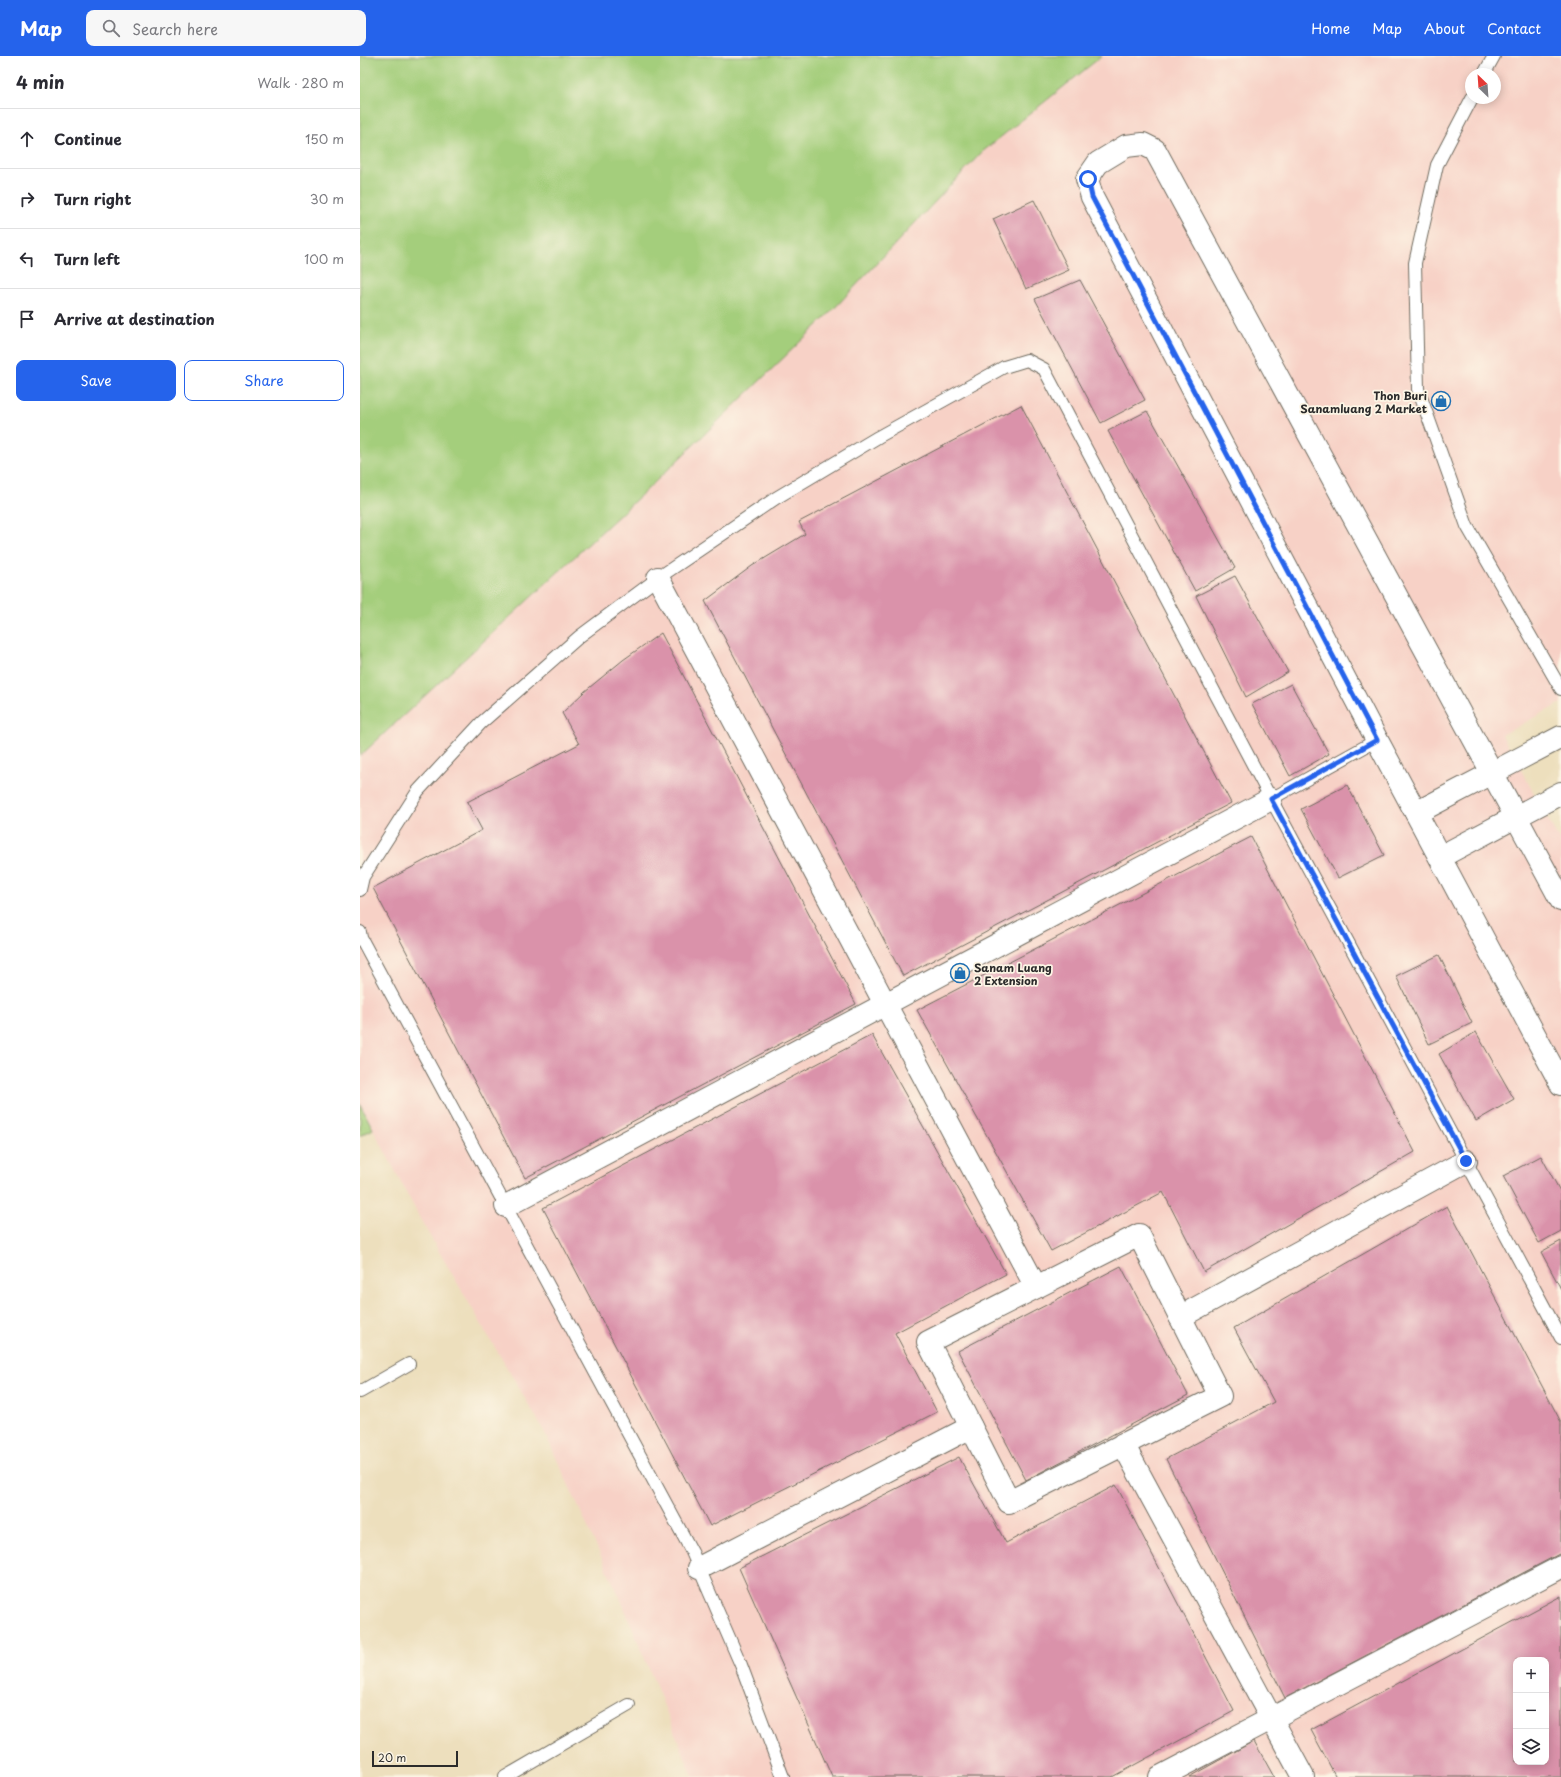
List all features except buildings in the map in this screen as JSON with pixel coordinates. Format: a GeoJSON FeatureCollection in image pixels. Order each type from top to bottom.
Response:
{"type":"FeatureCollection","features":[{"type":"Feature","properties":{"kind":"street"},"geometry":{"type":"LineString","coordinates":[[1561,900],[1155,150],[1143,144],[1126,146],[1098,163],[1088,179],[1092,197],[1377,740],[1561,1084]]}},
{"type":"Feature","properties":{"kind":"street"},"geometry":{"type":"LineString","coordinates":[[658,578],[1036,1287]]}},
{"type":"Feature","properties":{"kind":"street"},"geometry":{"type":"LineString","coordinates":[[1416,813],[1561,737]]}},
{"type":"Feature","properties":{"kind":"street"},"geometry":{"type":"LineString","coordinates":[[1440,857],[1561,793]]}},
{"type":"Feature","properties":{"kind":"street"},"geometry":{"type":"LineString","coordinates":[[506,1206],[1271,799]]}},
{"type":"Feature","properties":{"kind":"street"},"geometry":{"type":"LineString","coordinates":[[1180,1316],[1466,1161]]}},
{"type":"Feature","properties":{"kind":"street"},"geometry":{"type":"LineString","coordinates":[[1139,1235],[1220,1396],[1009,1502],[928,1342],[1036,1287],[1139,1235]]}},
{"type":"Feature","properties":{"kind":"street"},"geometry":{"type":"LineString","coordinates":[[699,1568],[971,1427]]}},
{"type":"Feature","properties":{"kind":"street"},"geometry":{"type":"LineString","coordinates":[[1123,1444],[1303,1777]]}},
{"type":"Feature","properties":{"kind":"street"},"geometry":{"type":"LineString","coordinates":[[1160,1777],[1561,1567]]}},
{"type":"Feature","properties":{"kind":"lane"},"geometry":{"type":"LineString","coordinates":[[1487,68],[1494,56]]}},
{"type":"Feature","properties":{"kind":"lane"},"geometry":{"type":"LineString","coordinates":[[1469,104],[1437,165],[1414,263],[1418,389],[1467,526],[1561,689]]}},
{"type":"Feature","properties":{"kind":"lane"},"geometry":{"type":"LineString","coordinates":[[360,890],[363,877],[418,791],[481,723],[580,636],[658,578],[776,498],[878,437],[1004,367],[1027,360],[1044,369],[1271,799],[1561,1338]]}},
{"type":"Feature","properties":{"kind":"lane"},"geometry":{"type":"LineString","coordinates":[[1271,799],[1377,740]]}},
{"type":"Feature","properties":{"kind":"lane"},"geometry":{"type":"LineString","coordinates":[[360,932],[361,938],[692,1552],[741,1666],[783,1777]]}},
{"type":"Feature","properties":{"kind":"lane"},"geometry":{"type":"LineString","coordinates":[[360,1392],[409,1364]]}},
{"type":"Feature","properties":{"kind":"lane"},"geometry":{"type":"LineString","coordinates":[[505,1777],[629,1705]]}},
{"type":"Feature","properties":{"kind":"shaded area","name":"Sanam Luang 2 Extension"},"geometry":{"type":"Polygon","coordinates":[[[1102,56],[1561,56],[1561,703],[1502,735],[1561,843],[1561,1777],[693,1777],[621,1600],[544,1431],[424,1226],[360,1104],[360,756],[830,313],[982,152],[1102,56]]]}},
{"type":"Feature","properties":{"kind":"green space"},"geometry":{"type":"Polygon","coordinates":[[[360,56],[1102,56],[982,152],[830,313],[653,484],[360,756],[360,56]]]}},
{"type":"Feature","properties":{"kind":"green space"},"geometry":{"type":"Polygon","coordinates":[[[360,1104],[373,1129],[360,1136],[360,1104]]]}},
{"type":"Feature","properties":{"kind":"place","name":"Thon Buri Sanamluang 2 Market"},"geometry":{"type":"Point","coordinates":[1441,401]}},
{"type":"Feature","properties":{"kind":"place","name":"Sanam Luang 2 Extension"},"geometry":{"type":"Point","coordinates":[960,973]}},
{"type":"Feature","properties":{"kind":"route"},"geometry":{"type":"LineString","coordinates":[[1088,179],[1092,197],[1377,740],[1271,799],[1466,1161]]}}]}
